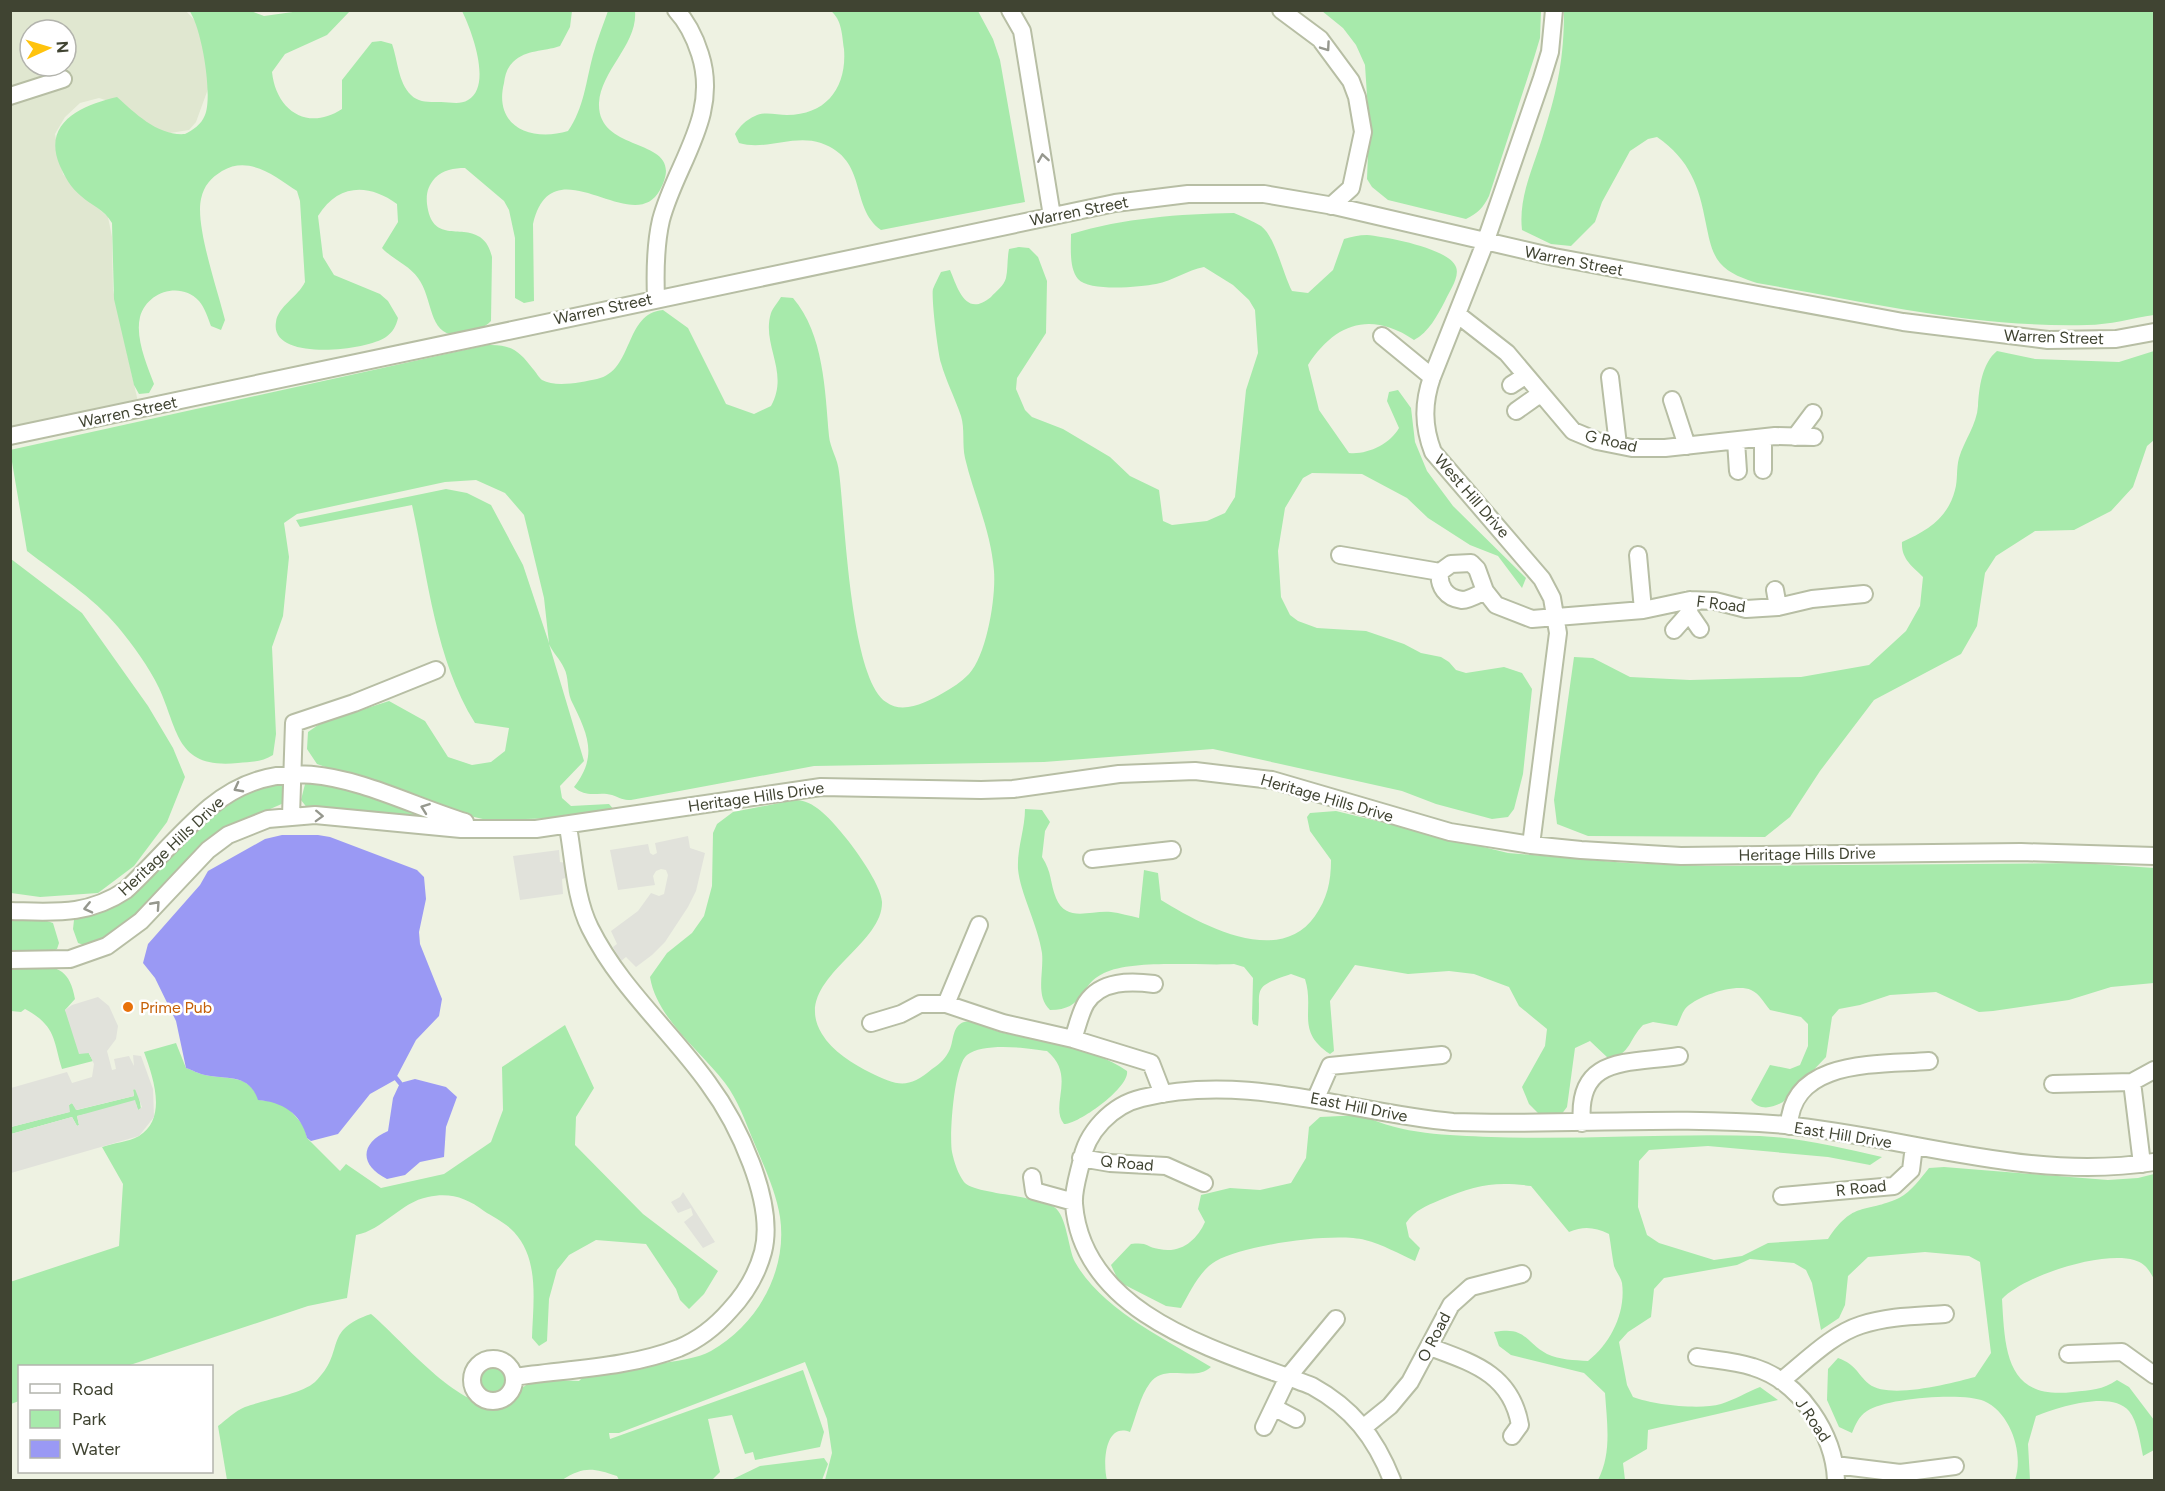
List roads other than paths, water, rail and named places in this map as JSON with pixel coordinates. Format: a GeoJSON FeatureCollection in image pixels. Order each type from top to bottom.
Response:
{"type":"FeatureCollection","features":[{"type":"Feature","properties":{"kind":"street"},"geometry":{"type":"LineString","coordinates":[[656,298],[655,260],[662,220],[702,122],[706,90],[705,69],[695,37],[676,10]]}},
{"type":"Feature","properties":{"kind":"street"},"geometry":{"type":"LineString","coordinates":[[1010,10],[1022,31],[1052,216]]}},
{"type":"Feature","properties":{"kind":"street"},"geometry":{"type":"LineString","coordinates":[[1281,10],[1320,39],[1352,81],[1357,97],[1363,132],[1351,188],[1331,206]]}},
{"type":"Feature","properties":{"kind":"street","name":"West Hill Drive"},"geometry":{"type":"LineString","coordinates":[[1532,845],[1557,651],[1557,616],[1552,598],[1528,560],[1433,452],[1426,435],[1425,415],[1426,395],[1432,377],[1485,243],[1542,78],[1550,52],[1554,10]]}},
{"type":"Feature","properties":{"kind":"street"},"geometry":{"type":"LineString","coordinates":[[10,96],[63,80]]}},
{"type":"Feature","properties":{"kind":"street","name":"Warren Street"},"geometry":{"type":"LineString","coordinates":[[10,436],[1115,203],[1188,194],[1263,194],[1331,206],[1485,243],[1767,298],[1949,328],[2013,337],[2082,341],[2116,339],[2154,332]]}},
{"type":"Feature","properties":{"kind":"street","name":"G Road"},"geometry":{"type":"LineString","coordinates":[[1457,314],[1507,353],[1518,380],[1540,394],[1572,431],[1632,448],[1687,446],[1763,438],[1814,437]]}},
{"type":"Feature","properties":{"kind":"street"},"geometry":{"type":"LineString","coordinates":[[1382,336],[1432,377]]}},
{"type":"Feature","properties":{"kind":"street"},"geometry":{"type":"LineString","coordinates":[[1610,377],[1618,445]]}},
{"type":"Feature","properties":{"kind":"street"},"geometry":{"type":"LineString","coordinates":[[1516,411],[1540,394]]}},
{"type":"Feature","properties":{"kind":"street"},"geometry":{"type":"LineString","coordinates":[[1672,400],[1687,446]]}},
{"type":"Feature","properties":{"kind":"street"},"geometry":{"type":"LineString","coordinates":[[1795,437],[1813,413]]}},
{"type":"Feature","properties":{"kind":"street"},"geometry":{"type":"LineString","coordinates":[[1763,438],[1764,470]]}},
{"type":"Feature","properties":{"kind":"street"},"geometry":{"type":"LineString","coordinates":[[1736,441],[1738,471]]}},
{"type":"Feature","properties":{"kind":"street"},"geometry":{"type":"LineString","coordinates":[[1340,555],[1440,572]]}},
{"type":"Feature","properties":{"kind":"street"},"geometry":{"type":"LineString","coordinates":[[1638,555],[1643,610]]}},
{"type":"Feature","properties":{"kind":"street"},"geometry":{"type":"LineString","coordinates":[[1471,563],[1477,569],[1485,591],[1464,600],[1454,597],[1444,592],[1439,581],[1440,572],[1450,564],[1471,563]]}},
{"type":"Feature","properties":{"kind":"street"},"geometry":{"type":"LineString","coordinates":[[1775,590],[1778,607]]}},
{"type":"Feature","properties":{"kind":"street","name":"F Road"},"geometry":{"type":"LineString","coordinates":[[1485,591],[1496,605],[1514,614],[1532,619],[1557,616],[1614,618],[1643,610],[1689,607],[1715,601],[1746,609],[1778,607],[1812,593],[1854,600]]}},
{"type":"Feature","properties":{"kind":"street"},"geometry":{"type":"LineString","coordinates":[[1689,607],[1700,629]]}},
{"type":"Feature","properties":{"kind":"street"},"geometry":{"type":"LineString","coordinates":[[1674,630],[1689,607]]}},
{"type":"Feature","properties":{"kind":"street"},"geometry":{"type":"LineString","coordinates":[[291,816],[294,723],[354,703],[436,670]]}},
{"type":"Feature","properties":{"kind":"street","name":"Heritage Hills Drive"},"geometry":{"type":"LineString","coordinates":[[10,960],[70,959],[107,946],[141,921],[208,850],[248,826],[291,816],[341,817],[501,830],[568,827],[821,787],[1013,789],[1119,774],[1195,771],[1272,780],[1450,832],[1532,845],[1681,856],[2021,852],[2154,856]]}},
{"type":"Feature","properties":{"kind":"street","name":"Heritage Hills Drive"},"geometry":{"type":"LineString","coordinates":[[10,911],[80,910],[111,900],[138,879],[193,822],[233,790],[273,774],[293,772],[335,777],[456,819],[501,830]]}},
{"type":"Feature","properties":{"kind":"street"},"geometry":{"type":"LineString","coordinates":[[514,1377],[633,1360],[681,1347],[722,1319],[740,1299],[754,1275],[763,1250],[765,1226],[761,1199],[740,1138],[709,1084],[640,1005],[603,952],[589,926],[579,899],[568,827]]}},
{"type":"Feature","properties":{"kind":"street"},"geometry":{"type":"LineString","coordinates":[[1092,859],[1172,850]]}},
{"type":"Feature","properties":{"kind":"street"},"geometry":{"type":"LineString","coordinates":[[946,1004],[979,925]]}},
{"type":"Feature","properties":{"kind":"street"},"geometry":{"type":"LineString","coordinates":[[1073,1039],[1086,1003],[1100,991],[1131,981],[1154,984]]}},
{"type":"Feature","properties":{"kind":"street"},"geometry":{"type":"LineString","coordinates":[[871,1023],[901,1014],[920,1005],[946,1004],[1004,1023],[1073,1039],[1151,1063],[1163,1094]]}},
{"type":"Feature","properties":{"kind":"street"},"geometry":{"type":"LineString","coordinates":[[1316,1098],[1330,1066],[1442,1055]]}},
{"type":"Feature","properties":{"kind":"street"},"geometry":{"type":"LineString","coordinates":[[1582,1123],[1580,1101],[1588,1080],[1603,1068],[1679,1056]]}},
{"type":"Feature","properties":{"kind":"street"},"geometry":{"type":"LineString","coordinates":[[1788,1126],[1790,1109],[1802,1091],[1819,1077],[1844,1067],[1929,1061]]}},
{"type":"Feature","properties":{"kind":"street"},"geometry":{"type":"LineString","coordinates":[[2053,1084],[2132,1082],[2154,1070]]}},
{"type":"Feature","properties":{"kind":"street"},"geometry":{"type":"LineString","coordinates":[[2132,1082],[2148,1163]]}},
{"type":"Feature","properties":{"kind":"street","name":"East Hill Drive"},"geometry":{"type":"LineString","coordinates":[[1392,1480],[1377,1446],[1364,1427],[1331,1397],[1181,1334],[1134,1308],[1115,1292],[1088,1252],[1074,1202],[1082,1158],[1094,1131],[1107,1116],[1123,1104],[1163,1094],[1245,1091],[1316,1098],[1419,1119],[1492,1124],[1675,1120],[1788,1126],[2028,1164],[2100,1166],[2148,1163]]}},
{"type":"Feature","properties":{"kind":"street","name":"R Road"},"geometry":{"type":"LineString","coordinates":[[1782,1196],[1894,1186],[1911,1170],[1914,1146]]}},
{"type":"Feature","properties":{"kind":"street","name":"Q Road"},"geometry":{"type":"LineString","coordinates":[[1082,1158],[1110,1163],[1166,1166],[1204,1183]]}},
{"type":"Feature","properties":{"kind":"street"},"geometry":{"type":"LineString","coordinates":[[1032,1177],[1034,1191],[1074,1202]]}},
{"type":"Feature","properties":{"kind":"street","name":"O Road"},"geometry":{"type":"LineString","coordinates":[[1364,1427],[1390,1407],[1410,1382],[1451,1305],[1471,1287],[1522,1274]]}},
{"type":"Feature","properties":{"kind":"street"},"geometry":{"type":"LineString","coordinates":[[1781,1381],[1816,1352],[1860,1325],[1890,1318],[1945,1314]]}},
{"type":"Feature","properties":{"kind":"street"},"geometry":{"type":"LineString","coordinates":[[1264,1427],[1288,1377],[1336,1319]]}},
{"type":"Feature","properties":{"kind":"street"},"geometry":{"type":"LineString","coordinates":[[1430,1347],[1474,1363],[1491,1374],[1510,1394],[1520,1425],[1512,1436]]}},
{"type":"Feature","properties":{"kind":"street"},"geometry":{"type":"LineString","coordinates":[[2068,1354],[2122,1352],[2154,1375]]}},
{"type":"Feature","properties":{"kind":"street","name":"J Road"},"geometry":{"type":"LineString","coordinates":[[1697,1357],[1753,1367],[1781,1381],[1803,1401],[1829,1441],[1836,1473]]}},
{"type":"Feature","properties":{"kind":"street"},"geometry":{"type":"LineString","coordinates":[[1275,1408],[1296,1419]]}},
{"type":"Feature","properties":{"kind":"street"},"geometry":{"type":"LineString","coordinates":[[1836,1473],[1900,1473],[1955,1466]]}},
{"type":"Feature","properties":{"kind":"water"},"geometry":{"type":"Polygon","coordinates":[[[282,835],[330,837],[417,870],[424,877],[426,899],[419,932],[420,944],[442,999],[439,1016],[416,1040],[395,1080],[370,1094],[338,1134],[311,1141],[307,1138],[300,1122],[289,1110],[275,1103],[258,1100],[249,1085],[236,1079],[203,1074],[186,1068],[176,1021],[155,978],[143,963],[148,944],[200,885],[208,871],[265,839],[282,835]]]}},
{"type":"Feature","properties":{"kind":"water"},"geometry":{"type":"Polygon","coordinates":[[[415,1079],[446,1087],[457,1097],[446,1127],[444,1157],[420,1162],[405,1175],[387,1179],[371,1167],[366,1154],[372,1142],[388,1131],[393,1098],[400,1083],[415,1079]]]}},
{"type":"Feature","properties":{"kind":"waterway"},"geometry":{"type":"LineString","coordinates":[[396,1078],[400,1083]]}},
{"type":"Feature","properties":{"kind":"place","name":"Prime Pub"},"geometry":{"type":"Point","coordinates":[128,1007]}}]}
